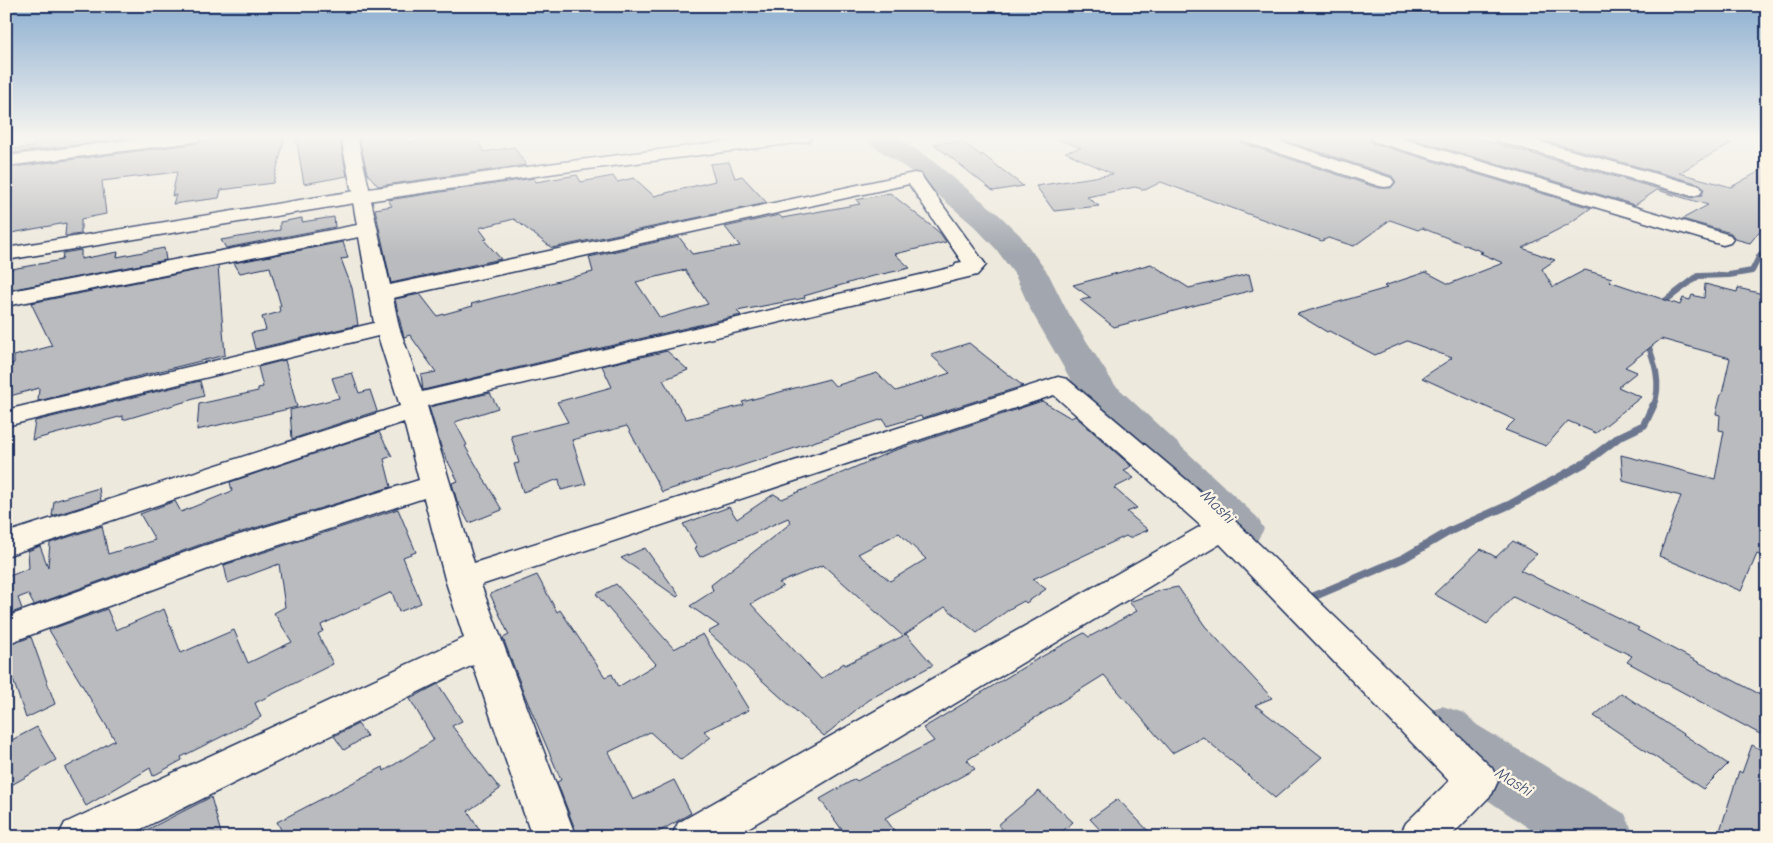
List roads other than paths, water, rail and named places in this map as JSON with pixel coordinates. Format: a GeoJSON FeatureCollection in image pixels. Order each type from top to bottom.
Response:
{"type":"FeatureCollection","features":[{"type":"Feature","properties":{"kind":"street"},"geometry":{"type":"LineString","coordinates":[[357,176],[387,327],[413,406],[462,579],[554,837]]}},
{"type":"Feature","properties":{"kind":"street"},"geometry":{"type":"LineString","coordinates":[[6,245],[459,176]]}},
{"type":"Feature","properties":{"kind":"street"},"geometry":{"type":"LineString","coordinates":[[6,254],[360,192],[488,176]]}},
{"type":"Feature","properties":{"kind":"street"},"geometry":{"type":"LineString","coordinates":[[1368,176],[1385,182]]}},
{"type":"Feature","properties":{"kind":"street"},"geometry":{"type":"LineString","coordinates":[[1512,176],[1723,239]]}},
{"type":"Feature","properties":{"kind":"street"},"geometry":{"type":"LineString","coordinates":[[1645,176],[1694,190]]}},
{"type":"Feature","properties":{"kind":"street"},"geometry":{"type":"LineString","coordinates":[[6,545],[413,406],[964,272],[969,270],[964,268],[975,265],[914,178],[381,294]]}},
{"type":"Feature","properties":{"kind":"street"},"geometry":{"type":"LineString","coordinates":[[6,299],[368,229]]}},
{"type":"Feature","properties":{"kind":"street"},"geometry":{"type":"LineString","coordinates":[[6,418],[387,327]]}},
{"type":"Feature","properties":{"kind":"street"},"geometry":{"type":"LineString","coordinates":[[462,579],[1058,385],[1223,528],[1477,781],[1420,837]]}},
{"type":"Feature","properties":{"kind":"street"},"geometry":{"type":"LineString","coordinates":[[6,632],[214,554],[434,485]]}},
{"type":"Feature","properties":{"kind":"street"},"geometry":{"type":"LineString","coordinates":[[693,837],[1223,528]]}},
{"type":"Feature","properties":{"kind":"street"},"geometry":{"type":"LineString","coordinates":[[80,837],[484,644]]}},
{"type":"Feature","properties":{"kind":"waterway","name":"Mashi"},"geometry":{"type":"LineString","coordinates":[[934,176],[986,220],[1008,242],[1032,275],[1048,309],[1098,392],[1163,453],[1239,529]]}},
{"type":"Feature","properties":{"kind":"waterway"},"geometry":{"type":"LineString","coordinates":[[1760,256],[1767,252]]}},
{"type":"Feature","properties":{"kind":"waterway"},"geometry":{"type":"LineString","coordinates":[[1657,307],[1698,276],[1729,275],[1752,271],[1760,255]]}},
{"type":"Feature","properties":{"kind":"waterway"},"geometry":{"type":"LineString","coordinates":[[1646,339],[1657,381],[1656,399],[1653,407]]}},
{"type":"Feature","properties":{"kind":"waterway"},"geometry":{"type":"LineString","coordinates":[[1310,598],[1404,558],[1450,531],[1509,505],[1585,463],[1619,437],[1644,425],[1653,406]]}},
{"type":"Feature","properties":{"kind":"waterway","name":"Mashi"},"geometry":{"type":"LineString","coordinates":[[1442,732],[1455,744],[1601,837]]}}]}
